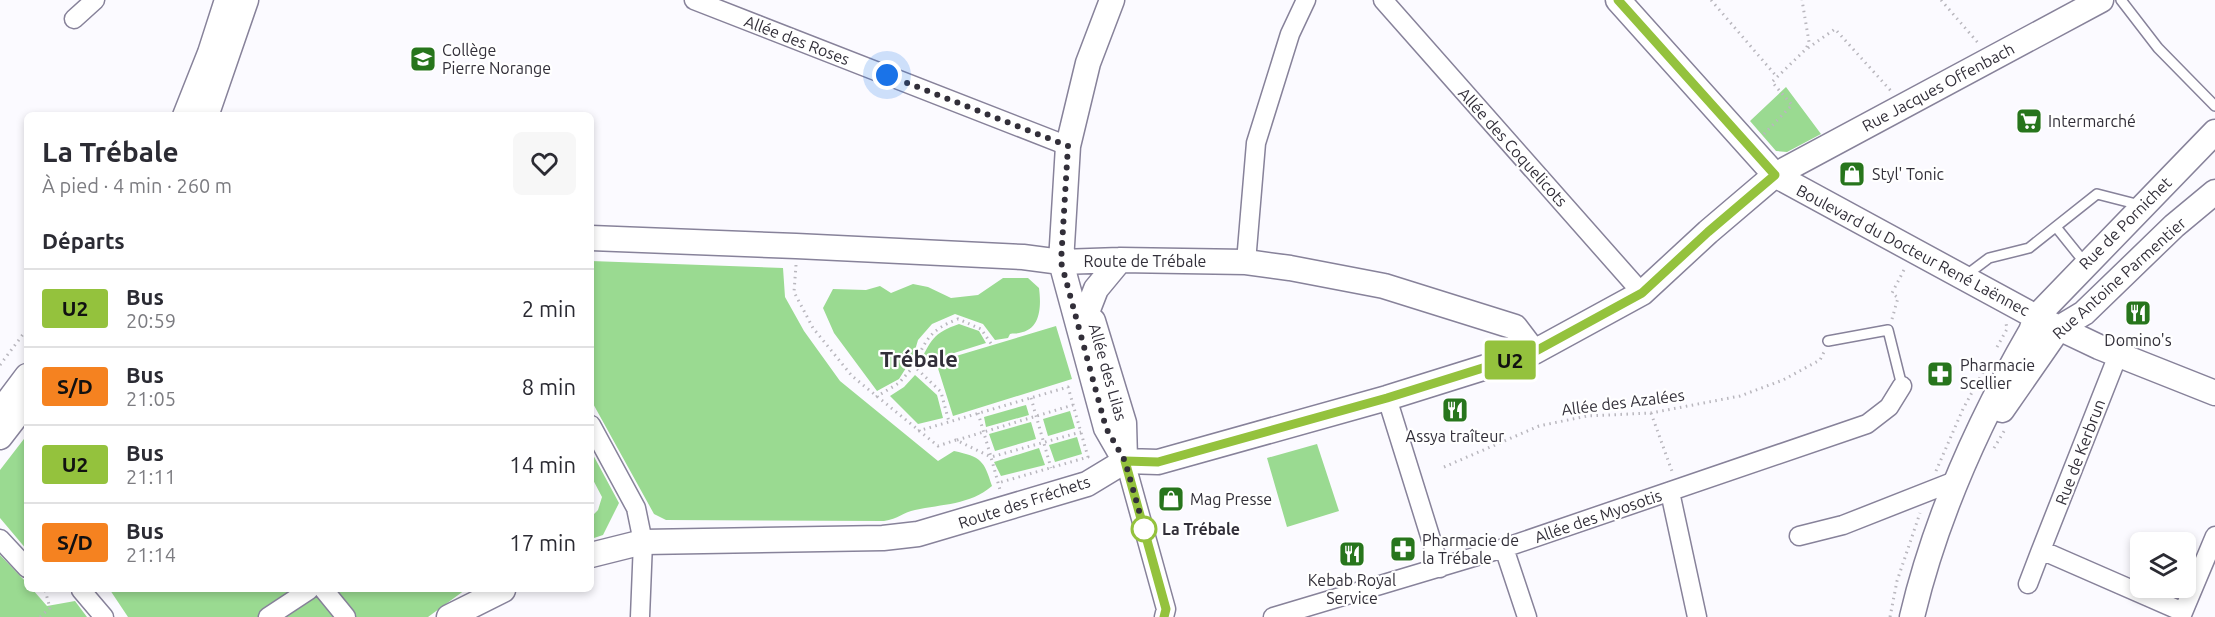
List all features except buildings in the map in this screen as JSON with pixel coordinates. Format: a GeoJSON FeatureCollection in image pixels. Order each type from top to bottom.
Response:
{"type":"FeatureCollection","features":[{"type":"Feature","properties":{"kind":"street"},"geometry":{"type":"LineString","coordinates":[[74,19],[95,0]]}},
{"type":"Feature","properties":{"kind":"street"},"geometry":{"type":"LineString","coordinates":[[187,112],[210,53],[227,0]]}},
{"type":"Feature","properties":{"kind":"street"},"geometry":{"type":"LineString","coordinates":[[207,112],[246,0]]}},
{"type":"Feature","properties":{"kind":"street","name":"Allée des Roses"},"geometry":{"type":"LineString","coordinates":[[694,0],[1068,146]]}},
{"type":"Feature","properties":{"kind":"street","name":"Allée des Lilas"},"geometry":{"type":"LineString","coordinates":[[1112,0],[1088,63],[1068,146],[1061,262],[1106,428],[1125,461]]}},
{"type":"Feature","properties":{"kind":"street"},"geometry":{"type":"LineString","coordinates":[[1246,262],[1256,143],[1290,34],[1306,0]]}},
{"type":"Feature","properties":{"kind":"street","name":"Allée des Coquelicots"},"geometry":{"type":"LineString","coordinates":[[1383,0],[1642,293]]}},
{"type":"Feature","properties":{"kind":"street","name":"Boulevard du Docteur René Laënnec"},"geometry":{"type":"LineString","coordinates":[[1618,0],[1775,175],[2036,317],[2118,355],[2215,393]]}},
{"type":"Feature","properties":{"kind":"street","name":"Rue Jacques Offenbach"},"geometry":{"type":"LineString","coordinates":[[1775,175],[2100,0]]}},
{"type":"Feature","properties":{"kind":"street","name":"Rue de Pornichet"},"geometry":{"type":"LineString","coordinates":[[1912,617],[1922,574],[1955,481],[1983,417],[2036,317],[2085,263],[2215,132]]}},
{"type":"Feature","properties":{"kind":"street"},"geometry":{"type":"LineString","coordinates":[[1164,617],[1166,609],[1125,461],[1158,462],[1387,398],[1534,352],[1642,293],[1708,232],[1775,175]]}},
{"type":"Feature","properties":{"kind":"street","name":"Rue Antoine Parmentier"},"geometry":{"type":"LineString","coordinates":[[1919,617],[1929,574],[1964,478],[1983,441],[2059,328],[2084,313],[2174,226],[2215,192]]}},
{"type":"Feature","properties":{"kind":"street","name":"Route de Trébale"},"geometry":{"type":"LineString","coordinates":[[594,238],[868,249],[1061,262],[1120,260],[1246,262],[1383,286],[1416,296],[1515,327],[1534,352]]}},
{"type":"Feature","properties":{"kind":"street"},"geometry":{"type":"LineString","coordinates":[[1089,307],[1096,289],[1120,260]]}},
{"type":"Feature","properties":{"kind":"street","name":"Allée des Lilas"},"geometry":{"type":"LineString","coordinates":[[1061,262],[1082,288],[1089,307],[1124,423],[1125,461]]}},
{"type":"Feature","properties":{"kind":"street","name":"Rue de Kerbrun"},"geometry":{"type":"LineString","coordinates":[[2028,584],[2118,355]]}},
{"type":"Feature","properties":{"kind":"street"},"geometry":{"type":"LineString","coordinates":[[0,392],[24,361]]}},
{"type":"Feature","properties":{"kind":"street"},"geometry":{"type":"LineString","coordinates":[[0,412],[24,380]]}},
{"type":"Feature","properties":{"kind":"street","name":"Allée des Myosotis"},"geometry":{"type":"LineString","coordinates":[[1275,617],[1504,548],[1868,424],[1889,407],[1902,386]]}},
{"type":"Feature","properties":{"kind":"street"},"geometry":{"type":"LineString","coordinates":[[1387,398],[1440,568]]}},
{"type":"Feature","properties":{"kind":"street"},"geometry":{"type":"LineString","coordinates":[[0,437],[24,406]]}},
{"type":"Feature","properties":{"kind":"street"},"geometry":{"type":"LineString","coordinates":[[594,430],[636,508],[643,542],[640,617]]}},
{"type":"Feature","properties":{"kind":"street","name":"Route des Fréchets"},"geometry":{"type":"LineString","coordinates":[[594,554],[643,542],[883,538],[918,534],[1087,484],[1125,461]]}},
{"type":"Feature","properties":{"kind":"street"},"geometry":{"type":"LineString","coordinates":[[1799,536],[1843,525],[1955,481]]}},
{"type":"Feature","properties":{"kind":"street"},"geometry":{"type":"LineString","coordinates":[[1674,490],[1697,617]]}},
{"type":"Feature","properties":{"kind":"street"},"geometry":{"type":"LineString","coordinates":[[2042,550],[2182,614],[2215,536]]}},
{"type":"Feature","properties":{"kind":"street"},"geometry":{"type":"LineString","coordinates":[[0,539],[24,565]]}},
{"type":"Feature","properties":{"kind":"street"},"geometry":{"type":"LineString","coordinates":[[1504,548],[1527,617]]}},
{"type":"Feature","properties":{"kind":"street"},"geometry":{"type":"LineString","coordinates":[[83,592],[104,617]]}},
{"type":"Feature","properties":{"kind":"street"},"geometry":{"type":"LineString","coordinates":[[268,617],[306,592]]}},
{"type":"Feature","properties":{"kind":"street"},"geometry":{"type":"LineString","coordinates":[[326,592],[346,617]]}},
{"type":"Feature","properties":{"kind":"street"},"geometry":{"type":"LineString","coordinates":[[449,617],[499,592]]}},
{"type":"Feature","properties":{"kind":"lane"},"geometry":{"type":"LineString","coordinates":[[2121,0],[2158,48],[2215,106]]}},
{"type":"Feature","properties":{"kind":"lane"},"geometry":{"type":"LineString","coordinates":[[1964,278],[1989,258],[2029,248],[2097,194],[2142,206]]}},
{"type":"Feature","properties":{"kind":"lane"},"geometry":{"type":"LineString","coordinates":[[2056,227],[2085,263]]}},
{"type":"Feature","properties":{"kind":"lane"},"geometry":{"type":"LineString","coordinates":[[1828,341],[1888,330],[1902,386]]}},
{"type":"Feature","properties":{"kind":"path"},"geometry":{"type":"LineString","coordinates":[[1711,0],[1777,77]]}},
{"type":"Feature","properties":{"kind":"path"},"geometry":{"type":"LineString","coordinates":[[1802,0],[1809,42],[1806,49]]}},
{"type":"Feature","properties":{"kind":"path"},"geometry":{"type":"LineString","coordinates":[[1941,0],[1984,50]]}},
{"type":"Feature","properties":{"kind":"path"},"geometry":{"type":"LineString","coordinates":[[1761,136],[1792,105],[1772,82],[1806,49],[1835,29],[1896,96]]}},
{"type":"Feature","properties":{"kind":"path"},"geometry":{"type":"LineString","coordinates":[[1888,330],[1898,298],[1892,293],[1913,250]]}},
{"type":"Feature","properties":{"kind":"path"},"geometry":{"type":"LineString","coordinates":[[796,263],[794,292],[813,328],[852,376],[938,446],[1073,405]]}},
{"type":"Feature","properties":{"kind":"path"},"geometry":{"type":"LineString","coordinates":[[876,397],[899,383],[914,366],[924,343],[936,327],[958,319],[981,329],[992,345]]}},
{"type":"Feature","properties":{"kind":"path"},"geometry":{"type":"LineString","coordinates":[[0,365],[24,333]]}},
{"type":"Feature","properties":{"kind":"path","name":"Allée des Azalées"},"geometry":{"type":"LineString","coordinates":[[1444,467],[1539,426],[1587,416],[1651,413],[1740,396],[1783,380],[1820,360],[1828,341]]}},
{"type":"Feature","properties":{"kind":"path"},"geometry":{"type":"LineString","coordinates":[[914,366],[941,392],[949,422]]}},
{"type":"Feature","properties":{"kind":"path"},"geometry":{"type":"LineString","coordinates":[[918,431],[1068,387],[1088,457],[998,483]]}},
{"type":"Feature","properties":{"kind":"path"},"geometry":{"type":"LineString","coordinates":[[1031,398],[1051,468]]}},
{"type":"Feature","properties":{"kind":"path"},"geometry":{"type":"LineString","coordinates":[[978,413],[1005,509]]}},
{"type":"Feature","properties":{"kind":"path"},"geometry":{"type":"LineString","coordinates":[[1651,413],[1674,490]]}},
{"type":"Feature","properties":{"kind":"path"},"geometry":{"type":"LineString","coordinates":[[1991,453],[2007,427]]}},
{"type":"Feature","properties":{"kind":"path"},"geometry":{"type":"LineString","coordinates":[[956,440],[991,457],[1081,432]]}},
{"type":"Feature","properties":{"kind":"path"},"geometry":{"type":"LineString","coordinates":[[40,617],[50,608],[46,592]]}},
{"type":"Feature","properties":{"kind":"green space"},"geometry":{"type":"Polygon","coordinates":[[[1786,87],[1821,134],[1787,152],[1776,151],[1750,121],[1786,87]]]}},
{"type":"Feature","properties":{"kind":"green space"},"geometry":{"type":"Polygon","coordinates":[[[594,261],[783,268],[785,297],[804,331],[840,381],[938,461],[954,451],[976,458],[984,465],[992,486],[965,500],[911,511],[884,521],[666,520],[654,514],[594,405],[594,261]]]}},
{"type":"Feature","properties":{"kind":"green space"},"geometry":{"type":"Polygon","coordinates":[[[1003,278],[1028,278],[1039,288],[1040,308],[1032,327],[1027,331],[1010,334],[1008,338],[995,340],[983,324],[955,314],[932,324],[918,340],[913,357],[899,379],[877,391],[834,333],[823,308],[833,289],[866,290],[880,286],[891,293],[913,284],[928,287],[951,298],[978,295],[1003,278]]]}},
{"type":"Feature","properties":{"kind":"green space"},"geometry":{"type":"Polygon","coordinates":[[[959,324],[979,331],[986,343],[919,364],[938,334],[959,324]]]}},
{"type":"Feature","properties":{"kind":"green space"},"geometry":{"type":"Polygon","coordinates":[[[1056,326],[1072,379],[953,416],[936,362],[1056,326]]]}},
{"type":"Feature","properties":{"kind":"green space"},"geometry":{"type":"Polygon","coordinates":[[[915,375],[937,395],[943,418],[918,424],[890,396],[904,387],[915,375]]]}},
{"type":"Feature","properties":{"kind":"green space"},"geometry":{"type":"Polygon","coordinates":[[[1026,405],[1029,415],[986,427],[984,417],[1026,405]]]}},
{"type":"Feature","properties":{"kind":"green space"},"geometry":{"type":"Polygon","coordinates":[[[1070,411],[1075,428],[1048,436],[1043,419],[1070,411]]]}},
{"type":"Feature","properties":{"kind":"green space"},"geometry":{"type":"Polygon","coordinates":[[[1031,422],[1036,439],[995,451],[989,434],[1031,422]]]}},
{"type":"Feature","properties":{"kind":"green space"},"geometry":{"type":"Polygon","coordinates":[[[1077,437],[1082,454],[1055,462],[1049,445],[1077,437]]]}},
{"type":"Feature","properties":{"kind":"green space"},"geometry":{"type":"Polygon","coordinates":[[[24,439],[24,546],[0,518],[0,470],[24,439]]]}},
{"type":"Feature","properties":{"kind":"green space"},"geometry":{"type":"Polygon","coordinates":[[[1317,444],[1339,511],[1287,527],[1267,458],[1317,444]]]}},
{"type":"Feature","properties":{"kind":"green space"},"geometry":{"type":"Polygon","coordinates":[[[1039,448],[1045,465],[1001,476],[994,462],[1039,448]]]}},
{"type":"Feature","properties":{"kind":"green space"},"geometry":{"type":"Polygon","coordinates":[[[594,457],[619,503],[603,535],[594,538],[594,514],[598,510],[602,497],[594,482],[594,457]]]}},
{"type":"Feature","properties":{"kind":"green space"},"geometry":{"type":"Polygon","coordinates":[[[0,555],[24,580],[24,592],[35,592],[47,606],[75,601],[87,617],[0,617],[0,555]]]}},
{"type":"Feature","properties":{"kind":"green space"},"geometry":{"type":"Polygon","coordinates":[[[111,592],[462,592],[428,617],[128,617],[111,592]]]}},
{"type":"Feature","properties":{"kind":"bus line","name":"U2"},"geometry":{"type":"LineString","coordinates":[[1164,617],[1166,609],[1125,461],[1158,462],[1422,388],[1534,352],[1642,293],[1708,232],[1775,175],[1618,0]]}},
{"type":"Feature","properties":{"kind":"place","name":"Collège Pierre Norange"},"geometry":{"type":"Point","coordinates":[423,59]}},
{"type":"Feature","properties":{"kind":"place","name":"Intermarché"},"geometry":{"type":"Point","coordinates":[2029,121]}},
{"type":"Feature","properties":{"kind":"place","name":"Styl' Tonic"},"geometry":{"type":"Point","coordinates":[1852,174]}},
{"type":"Feature","properties":{"kind":"place","name":"Domino's"},"geometry":{"type":"Point","coordinates":[2138,313]}},
{"type":"Feature","properties":{"kind":"place","name":"Pharmacie Scellier"},"geometry":{"type":"Point","coordinates":[1940,374]}},
{"type":"Feature","properties":{"kind":"place","name":"Assya traîteur"},"geometry":{"type":"Point","coordinates":[1455,410]}},
{"type":"Feature","properties":{"kind":"place","name":"Mag Presse"},"geometry":{"type":"Point","coordinates":[1171,499]}},
{"type":"Feature","properties":{"kind":"place","name":"La Trébale"},"geometry":{"type":"Point","coordinates":[1144,529]}},
{"type":"Feature","properties":{"kind":"place","name":"Pharmacie de la Trébale"},"geometry":{"type":"Point","coordinates":[1403,549]}},
{"type":"Feature","properties":{"kind":"place","name":"Kebab Royal Service"},"geometry":{"type":"Point","coordinates":[1352,554]}},
{"type":"Feature","properties":{"kind":"district","name":"Trébale"},"geometry":{"type":"Point","coordinates":[919,358]}},
{"type":"Feature","properties":{"kind":"route"},"geometry":{"type":"LineString","coordinates":[[887,75],[1068,146],[1061,262],[1106,428],[1125,461],[1147,539],[1144,529]]}}]}
